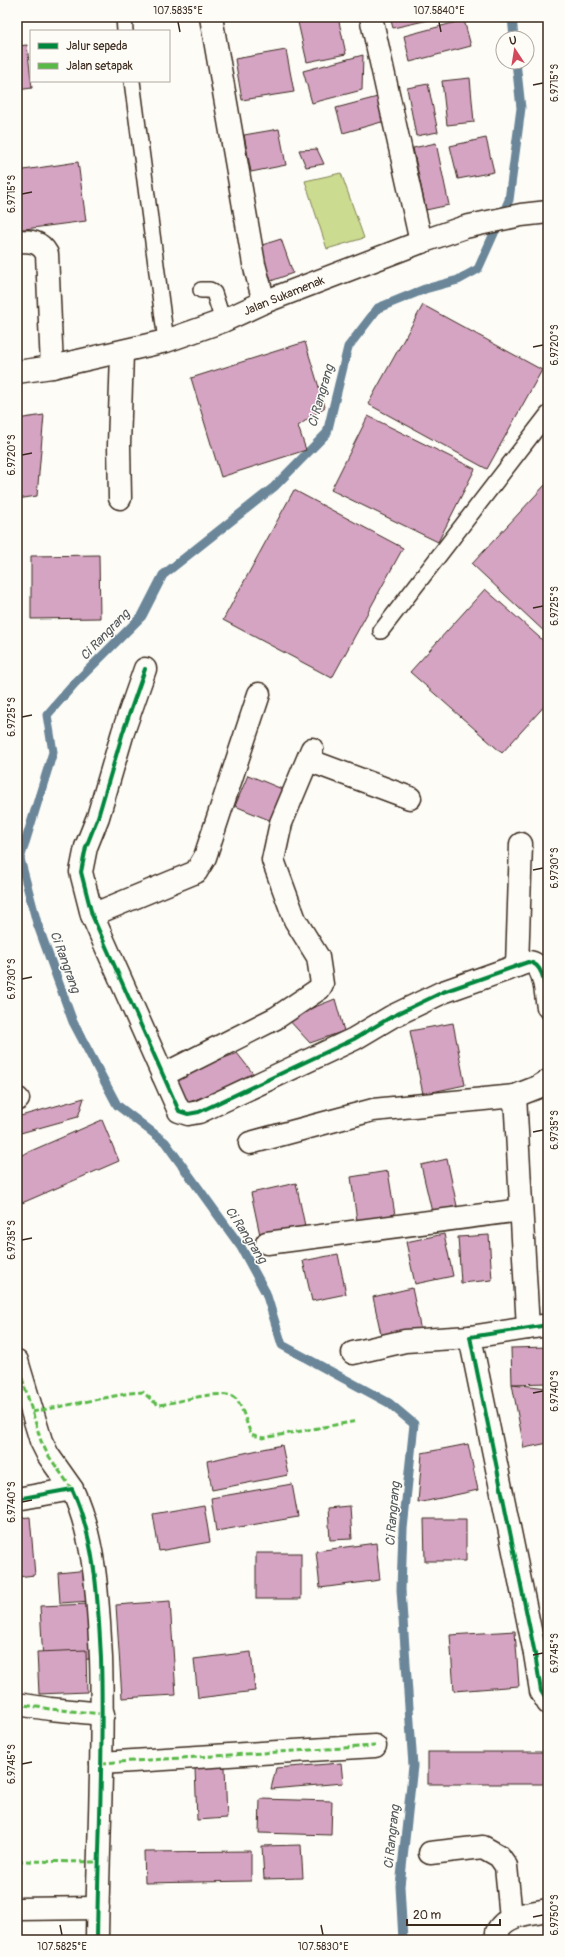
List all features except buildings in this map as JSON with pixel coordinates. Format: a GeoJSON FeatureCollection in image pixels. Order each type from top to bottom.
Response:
{"type":"FeatureCollection","features":[{"type":"Feature","properties":{"kind":"street"},"geometry":{"type":"LineString","coordinates":[[211,17],[254,264],[264,302]]}},
{"type":"Feature","properties":{"kind":"street"},"geometry":{"type":"LineString","coordinates":[[370,17],[421,242]]}},
{"type":"Feature","properties":{"kind":"street","name":"Jalan Sukamenak"},"geometry":{"type":"LineString","coordinates":[[17,372],[52,367],[166,342],[223,321],[264,302],[421,242],[465,227],[521,215],[548,212]]}},
{"type":"Feature","properties":{"kind":"street"},"geometry":{"type":"LineString","coordinates":[[17,241],[35,242],[40,245],[47,254],[52,367]]}},
{"type":"Feature","properties":{"kind":"street"},"geometry":{"type":"LineString","coordinates":[[120,498],[119,445],[122,352]]}},
{"type":"Feature","properties":{"kind":"street"},"geometry":{"type":"LineString","coordinates":[[145,669],[123,732],[98,817],[86,847],[81,872],[92,915],[179,1111],[188,1114],[199,1112],[354,1040],[391,1017],[443,992],[516,966],[531,962],[535,963],[541,969],[548,1007]]}},
{"type":"Feature","properties":{"kind":"street"},"geometry":{"type":"LineString","coordinates":[[92,915],[196,872],[205,857],[258,694]]}},
{"type":"Feature","properties":{"kind":"street"},"geometry":{"type":"LineString","coordinates":[[163,1075],[276,1018],[319,989],[322,984],[318,957],[295,920],[274,860],[281,823],[310,754],[410,798]]}},
{"type":"Feature","properties":{"kind":"street"},"geometry":{"type":"LineString","coordinates":[[516,966],[522,844]]}},
{"type":"Feature","properties":{"kind":"street"},"geometry":{"type":"LineString","coordinates":[[250,1143],[372,1110],[514,1096],[538,1087],[548,1080]]}},
{"type":"Feature","properties":{"kind":"street"},"geometry":{"type":"LineString","coordinates":[[353,1353],[406,1341],[470,1337],[538,1327],[521,1210],[514,1096]]}},
{"type":"Feature","properties":{"kind":"street"},"geometry":{"type":"LineString","coordinates":[[267,1243],[521,1210]]}},
{"type":"Feature","properties":{"kind":"street"},"geometry":{"type":"LineString","coordinates":[[470,1337],[541,1653],[540,1691],[548,1703]]}},
{"type":"Feature","properties":{"kind":"street"},"geometry":{"type":"LineString","coordinates":[[17,1361],[41,1441],[48,1455],[72,1489],[84,1519],[97,1595],[102,1714],[97,1940]]}},
{"type":"Feature","properties":{"kind":"street"},"geometry":{"type":"LineString","coordinates":[[17,1499],[72,1489]]}},
{"type":"Feature","properties":{"kind":"street"},"geometry":{"type":"LineString","coordinates":[[17,1704],[102,1714]]}},
{"type":"Feature","properties":{"kind":"street"},"geometry":{"type":"LineString","coordinates":[[101,1763],[375,1746]]}},
{"type":"Feature","properties":{"kind":"street"},"geometry":{"type":"LineString","coordinates":[[430,1853],[483,1847],[499,1856],[506,1866],[511,1918]]}},
{"type":"Feature","properties":{"kind":"street"},"geometry":{"type":"LineString","coordinates":[[17,1909],[98,1908]]}},
{"type":"Feature","properties":{"kind":"street"},"geometry":{"type":"LineString","coordinates":[[499,1940],[497,1932],[499,1928],[511,1918],[548,1910]]}},
{"type":"Feature","properties":{"kind":"lane"},"geometry":{"type":"LineString","coordinates":[[124,17],[125,30]]}},
{"type":"Feature","properties":{"kind":"lane"},"geometry":{"type":"LineString","coordinates":[[132,82],[166,342]]}},
{"type":"Feature","properties":{"kind":"lane"},"geometry":{"type":"LineString","coordinates":[[201,290],[210,290],[214,293],[223,321]]}},
{"type":"Feature","properties":{"kind":"lane"},"geometry":{"type":"LineString","coordinates":[[381,631],[548,414]]}},
{"type":"Feature","properties":{"kind":"green space"},"geometry":{"type":"Polygon","coordinates":[[[341,173],[364,238],[327,249],[305,181],[341,173]]]}},
{"type":"Feature","properties":{"kind":"waterway","name":"Ci Rangrang"},"geometry":{"type":"LineString","coordinates":[[512,17],[513,30]]}},
{"type":"Feature","properties":{"kind":"waterway","name":"Ci Rangrang"},"geometry":{"type":"LineString","coordinates":[[403,1940],[400,1886],[413,1766],[401,1590],[403,1529],[414,1424],[389,1403],[282,1345],[266,1293],[241,1247],[165,1142],[117,1105],[73,1022],[37,923],[20,859],[53,752],[47,715],[75,683],[142,616],[163,575],[274,487],[327,433],[348,347],[378,308],[425,289],[458,280],[478,269],[509,200],[521,108],[517,70]]}},
{"type":"Feature","properties":{"kind":"marked path"},"geometry":{"type":"LineString","coordinates":[[17,1361],[41,1441],[48,1455],[72,1489]]}},
{"type":"Feature","properties":{"kind":"marked path"},"geometry":{"type":"LineString","coordinates":[[32,1412],[130,1393],[143,1392],[159,1405],[201,1396],[231,1396],[239,1403],[251,1434],[263,1438],[357,1421]]}},
{"type":"Feature","properties":{"kind":"marked path"},"geometry":{"type":"LineString","coordinates":[[17,1704],[103,1714],[102,1711]]}},
{"type":"Feature","properties":{"kind":"marked path"},"geometry":{"type":"LineString","coordinates":[[101,1763],[375,1746]]}},
{"type":"Feature","properties":{"kind":"marked path"},"geometry":{"type":"LineString","coordinates":[[17,1861],[98,1862]]}},
{"type":"Feature","properties":{"kind":"cycle path"},"geometry":{"type":"LineString","coordinates":[[145,669],[123,732],[98,817],[86,847],[81,872],[92,915],[179,1111],[188,1114],[199,1112],[354,1039],[391,1017],[443,992],[528,962],[538,967],[541,973],[544,980],[548,1007]]}},
{"type":"Feature","properties":{"kind":"cycle path"},"geometry":{"type":"LineString","coordinates":[[548,1325],[470,1337],[535,1654],[541,1691],[548,1703]]}},
{"type":"Feature","properties":{"kind":"cycle path"},"geometry":{"type":"LineString","coordinates":[[17,1499],[72,1489],[80,1509],[91,1551],[99,1615],[102,1693],[97,1940]]}}]}
